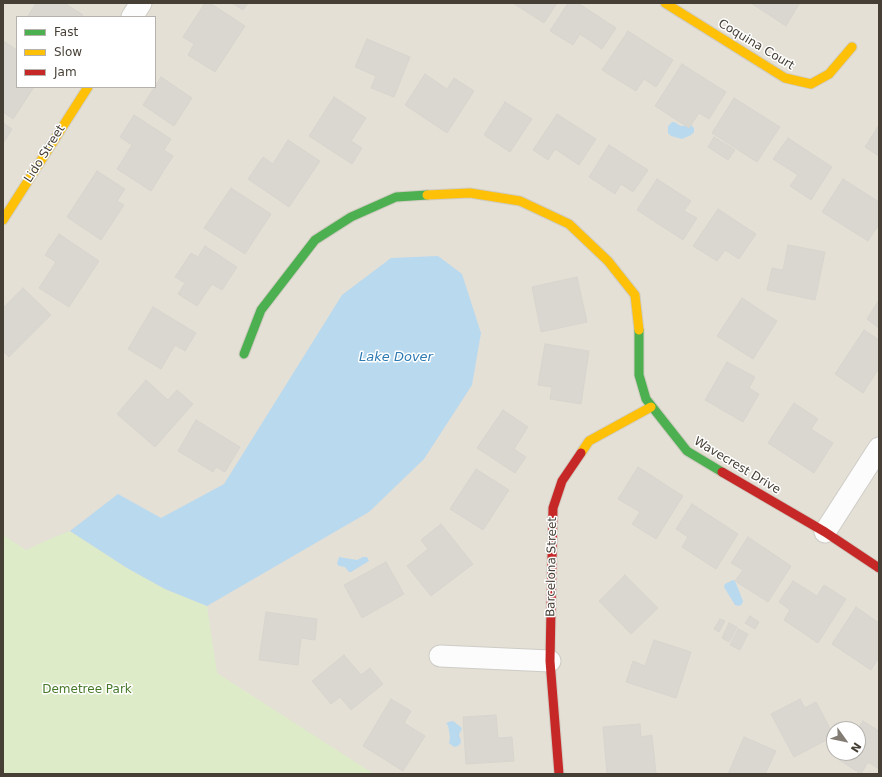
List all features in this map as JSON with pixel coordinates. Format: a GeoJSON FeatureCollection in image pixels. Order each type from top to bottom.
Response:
{"type":"FeatureCollection","features":[{"type":"Feature","properties":{"kind":"street","name":"Coquina Court"},"geometry":{"type":"LineString","coordinates":[[665,3],[785,78],[811,84],[829,74],[852,47]]}},
{"type":"Feature","properties":{"kind":"street","name":"Lido Street"},"geometry":{"type":"LineString","coordinates":[[3,220],[87,88]]}},
{"type":"Feature","properties":{"kind":"street","name":"Wavecrest Drive"},"geometry":{"type":"LineString","coordinates":[[244,354],[261,310],[315,240],[351,217],[396,197],[470,193],[520,201],[569,224],[608,261],[635,295],[639,325],[639,375],[646,399],[687,450],[825,532],[879,568]]}},
{"type":"Feature","properties":{"kind":"street","name":"Barcelona Street"},"geometry":{"type":"LineString","coordinates":[[559,774],[550,661],[553,508],[562,481],[589,441],[651,407]]}},
{"type":"Feature","properties":{"kind":"street"},"geometry":{"type":"LineString","coordinates":[[825,532],[879,448]]}},
{"type":"Feature","properties":{"kind":"street"},"geometry":{"type":"LineString","coordinates":[[440,656],[550,661]]}},
{"type":"Feature","properties":{"kind":"shaded area"},"geometry":{"type":"Polygon","coordinates":[[[3,3],[879,3],[879,774],[3,774],[3,3]]]}},
{"type":"Feature","properties":{"kind":"green space","name":"Demetree Park"},"geometry":{"type":"Polygon","coordinates":[[[70,531],[127,568],[165,589],[207,606],[217,673],[374,774],[3,774],[3,535],[26,550],[70,531]]]}},
{"type":"Feature","properties":{"kind":"water"},"geometry":{"type":"Polygon","coordinates":[[[672,122],[681,126],[691,125],[694,128],[694,132],[682,139],[671,136],[668,133],[668,126],[672,122]]]}},
{"type":"Feature","properties":{"kind":"water","name":"Lake Dover"},"geometry":{"type":"Polygon","coordinates":[[[438,256],[462,274],[481,333],[472,385],[424,459],[369,512],[207,606],[165,589],[127,568],[70,531],[118,494],[161,518],[224,484],[342,295],[391,258],[438,256]]]}},
{"type":"Feature","properties":{"kind":"water"},"geometry":{"type":"Polygon","coordinates":[[[339,557],[357,560],[367,557],[369,561],[349,572],[345,567],[337,564],[339,557]]]}},
{"type":"Feature","properties":{"kind":"water"},"geometry":{"type":"Polygon","coordinates":[[[733,580],[735,581],[743,601],[739,606],[735,605],[724,587],[725,584],[733,580]]]}},
{"type":"Feature","properties":{"kind":"water"},"geometry":{"type":"Polygon","coordinates":[[[453,721],[462,728],[459,735],[461,741],[460,744],[454,747],[449,743],[450,737],[448,725],[446,724],[453,721]]]}},
{"type":"Feature","properties":{"kind":"building"},"geometry":{"type":"Polygon","coordinates":[[[36,3],[64,3],[83,15],[82,16],[28,16],[36,3]]]}},
{"type":"Feature","properties":{"kind":"building"},"geometry":{"type":"Polygon","coordinates":[[[205,3],[210,3],[245,26],[215,72],[188,55],[194,44],[183,37],[205,3]]]}},
{"type":"Feature","properties":{"kind":"building"},"geometry":{"type":"Polygon","coordinates":[[[232,3],[248,3],[243,10],[232,3]]]}},
{"type":"Feature","properties":{"kind":"building"},"geometry":{"type":"Polygon","coordinates":[[[513,3],[557,3],[544,23],[513,3]]]}},
{"type":"Feature","properties":{"kind":"building"},"geometry":{"type":"Polygon","coordinates":[[[568,3],[578,3],[616,28],[602,49],[580,34],[573,45],[550,31],[568,3]]]}},
{"type":"Feature","properties":{"kind":"building"},"geometry":{"type":"Polygon","coordinates":[[[751,3],[798,3],[799,4],[786,26],[751,3]]]}},
{"type":"Feature","properties":{"kind":"building"},"geometry":{"type":"Polygon","coordinates":[[[628,31],[673,60],[656,87],[644,79],[636,91],[602,70],[628,31]]]}},
{"type":"Feature","properties":{"kind":"building"},"geometry":{"type":"Polygon","coordinates":[[[367,39],[410,57],[394,97],[371,88],[376,76],[355,67],[367,39]]]}},
{"type":"Feature","properties":{"kind":"building"},"geometry":{"type":"Polygon","coordinates":[[[5,42],[16,49],[16,88],[33,88],[13,119],[3,112],[3,75],[5,72],[3,71],[3,45],[5,42]]]}},
{"type":"Feature","properties":{"kind":"building"},"geometry":{"type":"Polygon","coordinates":[[[682,64],[726,92],[709,119],[699,113],[689,128],[655,106],[682,64]]]}},
{"type":"Feature","properties":{"kind":"building"},"geometry":{"type":"Polygon","coordinates":[[[425,74],[447,89],[454,78],[474,91],[447,133],[405,105],[425,74]]]}},
{"type":"Feature","properties":{"kind":"building"},"geometry":{"type":"Polygon","coordinates":[[[161,77],[192,98],[174,126],[143,105],[154,88],[156,88],[156,85],[161,77]]]}},
{"type":"Feature","properties":{"kind":"building"},"geometry":{"type":"Polygon","coordinates":[[[334,97],[366,118],[351,141],[362,148],[352,164],[309,136],[334,97]]]}},
{"type":"Feature","properties":{"kind":"building"},"geometry":{"type":"Polygon","coordinates":[[[734,98],[780,127],[757,162],[712,133],[734,98]]]}},
{"type":"Feature","properties":{"kind":"building"},"geometry":{"type":"Polygon","coordinates":[[[505,102],[532,119],[510,152],[484,135],[505,102]]]}},
{"type":"Feature","properties":{"kind":"building"},"geometry":{"type":"Polygon","coordinates":[[[557,114],[596,139],[579,165],[555,149],[548,160],[533,150],[557,114]]]}},
{"type":"Feature","properties":{"kind":"building"},"geometry":{"type":"Polygon","coordinates":[[[134,115],[171,139],[164,150],[173,156],[151,191],[117,169],[132,145],[120,137],[134,115]]]}},
{"type":"Feature","properties":{"kind":"building"},"geometry":{"type":"Polygon","coordinates":[[[3,123],[12,129],[4,142],[3,141],[3,123]]]}},
{"type":"Feature","properties":{"kind":"building"},"geometry":{"type":"Polygon","coordinates":[[[879,125],[879,156],[865,147],[879,125]]]}},
{"type":"Feature","properties":{"kind":"building"},"geometry":{"type":"Polygon","coordinates":[[[714,137],[735,150],[728,160],[708,147],[714,137]]]}},
{"type":"Feature","properties":{"kind":"building"},"geometry":{"type":"Polygon","coordinates":[[[788,138],[832,167],[811,200],[790,186],[798,175],[773,159],[788,138]]]}},
{"type":"Feature","properties":{"kind":"building"},"geometry":{"type":"Polygon","coordinates":[[[288,140],[320,161],[289,207],[248,179],[263,157],[273,164],[288,140]]]}},
{"type":"Feature","properties":{"kind":"building"},"geometry":{"type":"Polygon","coordinates":[[[609,145],[648,170],[633,192],[621,184],[615,194],[589,177],[609,145]]]}},
{"type":"Feature","properties":{"kind":"building"},"geometry":{"type":"Polygon","coordinates":[[[97,171],[125,189],[117,201],[124,205],[101,240],[67,217],[97,171]]]}},
{"type":"Feature","properties":{"kind":"building"},"geometry":{"type":"Polygon","coordinates":[[[657,179],[691,201],[684,211],[697,218],[683,240],[637,210],[657,179]]]}},
{"type":"Feature","properties":{"kind":"building"},"geometry":{"type":"Polygon","coordinates":[[[843,179],[879,202],[879,224],[868,241],[822,212],[843,179]]]}},
{"type":"Feature","properties":{"kind":"building"},"geometry":{"type":"Polygon","coordinates":[[[231,188],[271,214],[245,254],[204,228],[231,188]]]}},
{"type":"Feature","properties":{"kind":"building"},"geometry":{"type":"Polygon","coordinates":[[[718,209],[756,234],[739,259],[725,250],[717,261],[693,246],[718,209]]]}},
{"type":"Feature","properties":{"kind":"building"},"geometry":{"type":"Polygon","coordinates":[[[59,234],[99,261],[69,307],[39,288],[56,262],[45,255],[59,234]]]}},
{"type":"Feature","properties":{"kind":"building"},"geometry":{"type":"Polygon","coordinates":[[[788,245],[825,252],[815,300],[767,290],[772,268],[783,270],[788,245]]]}},
{"type":"Feature","properties":{"kind":"building"},"geometry":{"type":"Polygon","coordinates":[[[205,246],[237,267],[222,290],[212,284],[197,306],[178,294],[185,283],[175,277],[191,253],[198,257],[205,246]]]}},
{"type":"Feature","properties":{"kind":"building"},"geometry":{"type":"Polygon","coordinates":[[[577,277],[587,322],[541,332],[532,287],[577,277]]]}},
{"type":"Feature","properties":{"kind":"building"},"geometry":{"type":"Polygon","coordinates":[[[23,288],[51,315],[9,357],[3,351],[3,308],[23,288]]]}},
{"type":"Feature","properties":{"kind":"building"},"geometry":{"type":"Polygon","coordinates":[[[742,298],[777,321],[753,359],[717,336],[742,298]]]}},
{"type":"Feature","properties":{"kind":"building"},"geometry":{"type":"Polygon","coordinates":[[[879,300],[879,328],[867,319],[879,300]]]}},
{"type":"Feature","properties":{"kind":"building"},"geometry":{"type":"Polygon","coordinates":[[[153,307],[196,333],[185,351],[175,345],[161,369],[128,349],[153,307]]]}},
{"type":"Feature","properties":{"kind":"building"},"geometry":{"type":"Polygon","coordinates":[[[864,330],[879,340],[879,368],[863,393],[835,374],[864,330]]]}},
{"type":"Feature","properties":{"kind":"building"},"geometry":{"type":"Polygon","coordinates":[[[545,344],[589,351],[581,404],[550,399],[552,387],[538,385],[545,344]]]}},
{"type":"Feature","properties":{"kind":"building"},"geometry":{"type":"Polygon","coordinates":[[[727,362],[755,377],[749,388],[759,394],[743,422],[705,400],[727,362]]]}},
{"type":"Feature","properties":{"kind":"building"},"geometry":{"type":"Polygon","coordinates":[[[146,380],[168,400],[177,390],[193,404],[155,447],[117,414],[146,380]]]}},
{"type":"Feature","properties":{"kind":"building"},"geometry":{"type":"Polygon","coordinates":[[[794,403],[818,419],[811,429],[833,443],[814,473],[768,443],[794,403]]]}},
{"type":"Feature","properties":{"kind":"building"},"geometry":{"type":"Polygon","coordinates":[[[503,410],[528,427],[514,449],[526,457],[515,473],[477,448],[503,410]]]}},
{"type":"Feature","properties":{"kind":"building"},"geometry":{"type":"Polygon","coordinates":[[[196,420],[240,447],[225,472],[216,467],[213,472],[178,451],[196,420]]]}},
{"type":"Feature","properties":{"kind":"building"},"geometry":{"type":"Polygon","coordinates":[[[638,467],[683,496],[656,539],[632,524],[640,512],[618,499],[638,467]]]}},
{"type":"Feature","properties":{"kind":"building"},"geometry":{"type":"Polygon","coordinates":[[[476,469],[509,490],[483,530],[450,509],[476,469]]]}},
{"type":"Feature","properties":{"kind":"building"},"geometry":{"type":"Polygon","coordinates":[[[692,504],[738,534],[716,569],[682,547],[688,537],[676,529],[692,504]]]}},
{"type":"Feature","properties":{"kind":"building"},"geometry":{"type":"Polygon","coordinates":[[[441,524],[473,564],[431,596],[407,566],[428,549],[421,540],[441,524]]]}},
{"type":"Feature","properties":{"kind":"building"},"geometry":{"type":"Polygon","coordinates":[[[748,537],[791,566],[768,602],[735,581],[743,570],[731,563],[748,537]]]}},
{"type":"Feature","properties":{"kind":"building"},"geometry":{"type":"Polygon","coordinates":[[[386,562],[404,594],[362,618],[344,585],[386,562]]]}},
{"type":"Feature","properties":{"kind":"building"},"geometry":{"type":"Polygon","coordinates":[[[625,575],[658,608],[631,634],[599,601],[625,575]]]}},
{"type":"Feature","properties":{"kind":"building"},"geometry":{"type":"Polygon","coordinates":[[[793,581],[817,596],[824,585],[846,599],[818,643],[784,620],[790,610],[779,602],[793,581]]]}},
{"type":"Feature","properties":{"kind":"building"},"geometry":{"type":"Polygon","coordinates":[[[856,607],[879,623],[879,657],[871,670],[832,644],[856,607]]]}},
{"type":"Feature","properties":{"kind":"building"},"geometry":{"type":"Polygon","coordinates":[[[266,612],[317,619],[315,640],[301,638],[298,665],[259,660],[266,612]]]}},
{"type":"Feature","properties":{"kind":"building"},"geometry":{"type":"Polygon","coordinates":[[[750,616],[759,622],[755,629],[745,623],[750,616]]]}},
{"type":"Feature","properties":{"kind":"building"},"geometry":{"type":"Polygon","coordinates":[[[720,619],[725,621],[719,632],[714,629],[720,619]]]}},
{"type":"Feature","properties":{"kind":"building"},"geometry":{"type":"Polygon","coordinates":[[[729,623],[737,627],[729,642],[722,638],[729,623]]]}},
{"type":"Feature","properties":{"kind":"building"},"geometry":{"type":"Polygon","coordinates":[[[738,629],[748,634],[740,650],[730,645],[738,629]]]}},
{"type":"Feature","properties":{"kind":"building"},"geometry":{"type":"Polygon","coordinates":[[[654,640],[691,652],[676,698],[626,682],[633,661],[645,666],[654,640]]]}},
{"type":"Feature","properties":{"kind":"building"},"geometry":{"type":"Polygon","coordinates":[[[344,655],[361,675],[370,668],[383,684],[351,710],[340,697],[331,704],[312,681],[344,655]]]}},
{"type":"Feature","properties":{"kind":"building"},"geometry":{"type":"Polygon","coordinates":[[[391,699],[411,711],[404,723],[425,736],[403,771],[363,746],[391,699]]]}},
{"type":"Feature","properties":{"kind":"building"},"geometry":{"type":"Polygon","coordinates":[[[800,699],[805,708],[816,702],[826,721],[826,740],[794,757],[771,714],[800,699]]]}},
{"type":"Feature","properties":{"kind":"building"},"geometry":{"type":"Polygon","coordinates":[[[496,715],[498,738],[512,737],[514,761],[466,764],[463,717],[496,715]]]}},
{"type":"Feature","properties":{"kind":"building"},"geometry":{"type":"Polygon","coordinates":[[[866,723],[879,731],[879,769],[868,762],[861,774],[841,761],[866,761],[866,723]]]}},
{"type":"Feature","properties":{"kind":"building"},"geometry":{"type":"Polygon","coordinates":[[[640,724],[641,737],[652,735],[656,774],[607,774],[603,727],[640,724]]]}},
{"type":"Feature","properties":{"kind":"building"},"geometry":{"type":"Polygon","coordinates":[[[744,737],[776,751],[765,774],[728,774],[744,737]]]}},
{"type":"Feature","properties":{"kind":"traffic: fast"},"geometry":{"type":"LineString","coordinates":[[244,354],[261,310],[315,240],[351,217],[396,197],[427,195]]}},
{"type":"Feature","properties":{"kind":"traffic: fast"},"geometry":{"type":"LineString","coordinates":[[639,330],[639,375],[646,399],[687,451],[722,472]]}},
{"type":"Feature","properties":{"kind":"traffic: slow"},"geometry":{"type":"LineString","coordinates":[[665,3],[785,78],[811,84],[829,74],[852,47]]}},
{"type":"Feature","properties":{"kind":"traffic: slow"},"geometry":{"type":"LineString","coordinates":[[3,220],[87,88]]}},
{"type":"Feature","properties":{"kind":"traffic: slow"},"geometry":{"type":"LineString","coordinates":[[427,195],[470,193],[520,201],[569,224],[608,261],[635,295],[639,330]]}},
{"type":"Feature","properties":{"kind":"traffic: slow"},"geometry":{"type":"LineString","coordinates":[[581,453],[589,441],[651,407]]}},
{"type":"Feature","properties":{"kind":"traffic: jam"},"geometry":{"type":"LineString","coordinates":[[559,774],[550,661],[553,508],[562,481],[581,453]]}},
{"type":"Feature","properties":{"kind":"traffic: jam"},"geometry":{"type":"LineString","coordinates":[[722,472],[825,532],[879,568]]}}]}
